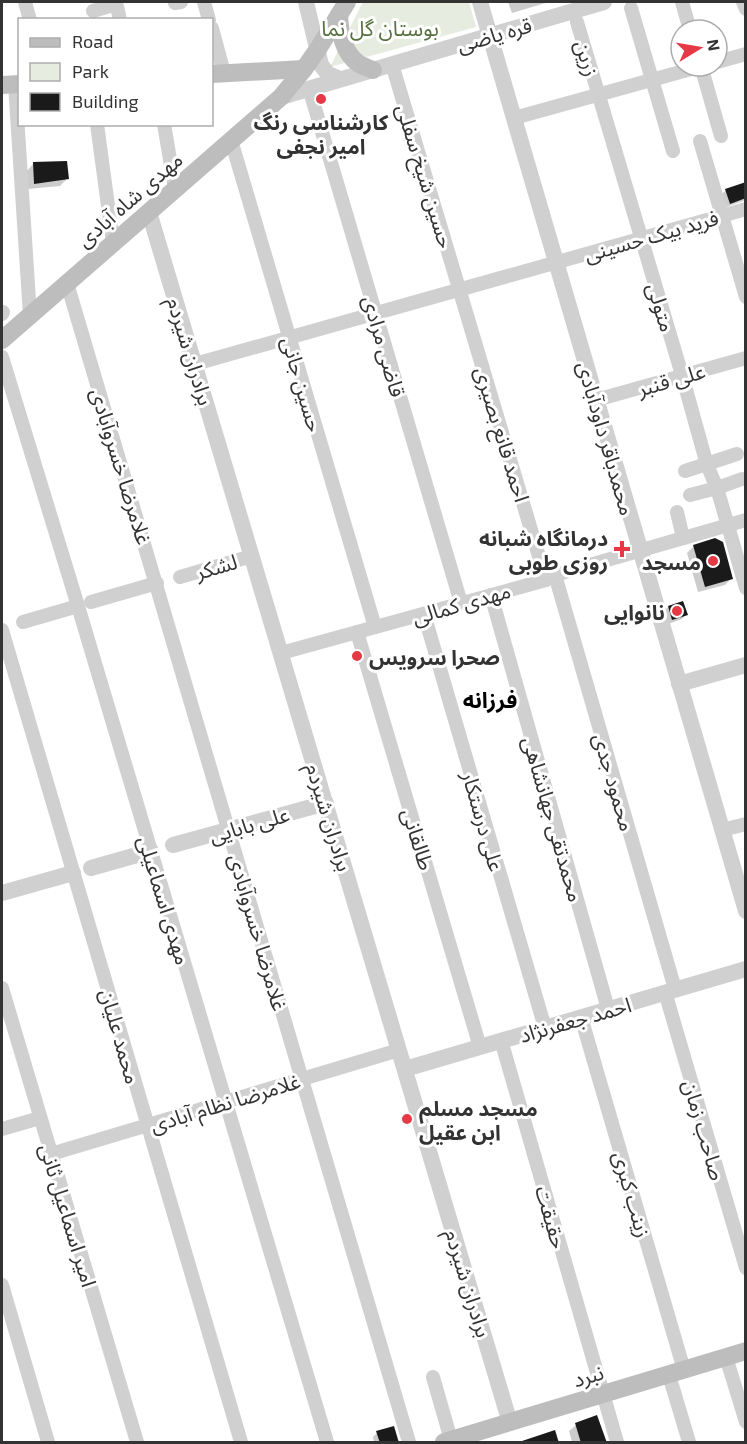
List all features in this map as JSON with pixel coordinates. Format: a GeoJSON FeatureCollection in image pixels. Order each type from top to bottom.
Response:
{"type":"FeatureCollection","features":[{"type":"Feature","properties":{"kind":"main road","name":"مهدی شاه آبادی"},"geometry":{"type":"LineString","coordinates":[[2,340],[280,97],[304,69],[343,8]]}},
{"type":"Feature","properties":{"kind":"main road"},"geometry":{"type":"LineString","coordinates":[[343,8],[340,35],[345,48],[359,64],[372,70]]}},
{"type":"Feature","properties":{"kind":"main road"},"geometry":{"type":"LineString","coordinates":[[218,74],[304,69]]}},
{"type":"Feature","properties":{"kind":"main road","name":"نبرد"},"geometry":{"type":"LineString","coordinates":[[448,1442],[485,1437],[510,1422],[746,1351]]}},
{"type":"Feature","properties":{"kind":"street"},"geometry":{"type":"LineString","coordinates":[[25,2],[29,18]]}},
{"type":"Feature","properties":{"kind":"street"},"geometry":{"type":"LineString","coordinates":[[204,2],[208,18]]}},
{"type":"Feature","properties":{"kind":"street"},"geometry":{"type":"LineString","coordinates":[[306,2],[321,65],[328,74],[340,79]]}},
{"type":"Feature","properties":{"kind":"street","name":"محمدباقر داودآبادی"},"geometry":{"type":"LineString","coordinates":[[480,2],[746,911]]}},
{"type":"Feature","properties":{"kind":"street","name":"قره یاضی"},"geometry":{"type":"LineString","coordinates":[[280,97],[604,2]]}},
{"type":"Feature","properties":{"kind":"street"},"geometry":{"type":"LineString","coordinates":[[682,2],[687,18]]}},
{"type":"Feature","properties":{"kind":"street"},"geometry":{"type":"LineString","coordinates":[[743,2],[746,9]]}},
{"type":"Feature","properties":{"kind":"street"},"geometry":{"type":"LineString","coordinates":[[93,11],[116,3],[120,18]]}},
{"type":"Feature","properties":{"kind":"street"},"geometry":{"type":"LineString","coordinates":[[631,8],[673,151]]}},
{"type":"Feature","properties":{"kind":"street","name":"زرین"},"geometry":{"type":"LineString","coordinates":[[577,22],[642,238]]}},
{"type":"Feature","properties":{"kind":"street"},"geometry":{"type":"LineString","coordinates":[[213,36],[218,74]]}},
{"type":"Feature","properties":{"kind":"street"},"geometry":{"type":"LineString","coordinates":[[729,59],[746,54]]}},
{"type":"Feature","properties":{"kind":"street","name":"حسین شیخ سفلی"},"geometry":{"type":"LineString","coordinates":[[392,64],[459,289]]}},
{"type":"Feature","properties":{"kind":"street"},"geometry":{"type":"LineString","coordinates":[[514,118],[669,75]]}},
{"type":"Feature","properties":{"kind":"street"},"geometry":{"type":"LineString","coordinates":[[704,78],[721,136]]}},
{"type":"Feature","properties":{"kind":"street"},"geometry":{"type":"LineString","coordinates":[[12,84],[30,316]]}},
{"type":"Feature","properties":{"kind":"street","name":"قاضی مرادی"},"geometry":{"type":"LineString","coordinates":[[309,88],[461,603]]}},
{"type":"Feature","properties":{"kind":"street"},"geometry":{"type":"LineString","coordinates":[[97,126],[113,243]]}},
{"type":"Feature","properties":{"kind":"street"},"geometry":{"type":"LineString","coordinates":[[164,126],[175,189]]}},
{"type":"Feature","properties":{"kind":"street","name":"حسین جانی"},"geometry":{"type":"LineString","coordinates":[[231,140],[375,627]]}},
{"type":"Feature","properties":{"kind":"street"},"geometry":{"type":"LineString","coordinates":[[700,141],[746,297]]}},
{"type":"Feature","properties":{"kind":"street","name":"فرید بیک حسینی"},"geometry":{"type":"LineString","coordinates":[[195,364],[746,209]]}},
{"type":"Feature","properties":{"kind":"street","name":"برادران شیردم"},"geometry":{"type":"LineString","coordinates":[[149,212],[510,1422]]}},
{"type":"Feature","properties":{"kind":"street","name":"متولی"},"geometry":{"type":"LineString","coordinates":[[642,238],[707,465],[717,488],[746,588]]}},
{"type":"Feature","properties":{"kind":"street","name":"غلامرضا خسروآبادی"},"geometry":{"type":"LineString","coordinates":[[67,283],[409,1443]]}},
{"type":"Feature","properties":{"kind":"street","name":"احمد قانع بصیری"},"geometry":{"type":"LineString","coordinates":[[459,289],[550,577]]}},
{"type":"Feature","properties":{"kind":"street","name":"مهدی اسماعیلی"},"geometry":{"type":"LineString","coordinates":[[2,357],[84,604],[151,851],[327,1443]]}},
{"type":"Feature","properties":{"kind":"street","name":"علی قنبر"},"geometry":{"type":"LineString","coordinates":[[596,400],[746,358]]}},
{"type":"Feature","properties":{"kind":"street"},"geometry":{"type":"LineString","coordinates":[[685,471],[737,454]]}},
{"type":"Feature","properties":{"kind":"street"},"geometry":{"type":"LineString","coordinates":[[690,495],[742,479]]}},
{"type":"Feature","properties":{"kind":"street"},"geometry":{"type":"LineString","coordinates":[[677,512],[683,538]]}},
{"type":"Feature","properties":{"kind":"street","name":"مهدی کمالی"},"geometry":{"type":"LineString","coordinates":[[281,653],[491,595],[746,520]]}},
{"type":"Feature","properties":{"kind":"street","name":"لشكر"},"geometry":{"type":"LineString","coordinates":[[180,576],[252,556]]}},
{"type":"Feature","properties":{"kind":"street","name":"محمود جدی"},"geometry":{"type":"LineString","coordinates":[[550,577],[670,991]]}},
{"type":"Feature","properties":{"kind":"street"},"geometry":{"type":"LineString","coordinates":[[23,622],[157,583]]}},
{"type":"Feature","properties":{"kind":"street","name":"محمدتقی جهانشاهی"},"geometry":{"type":"LineString","coordinates":[[491,595],[608,1009]]}},
{"type":"Feature","properties":{"kind":"street","name":"علی درستکار"},"geometry":{"type":"LineString","coordinates":[[424,614],[545,1028]]}},
{"type":"Feature","properties":{"kind":"street","name":"محمد علیان"},"geometry":{"type":"LineString","coordinates":[[2,630],[241,1443]]}},
{"type":"Feature","properties":{"kind":"street","name":"طالقانی"},"geometry":{"type":"LineString","coordinates":[[357,632],[480,1047]]}},
{"type":"Feature","properties":{"kind":"street"},"geometry":{"type":"LineString","coordinates":[[679,684],[746,665]]}},
{"type":"Feature","properties":{"kind":"street","name":"علی بابایی"},"geometry":{"type":"LineString","coordinates":[[173,845],[326,803]]}},
{"type":"Feature","properties":{"kind":"street"},"geometry":{"type":"LineString","coordinates":[[722,830],[746,824]]}},
{"type":"Feature","properties":{"kind":"street"},"geometry":{"type":"LineString","coordinates":[[91,868],[151,851]]}},
{"type":"Feature","properties":{"kind":"street"},"geometry":{"type":"LineString","coordinates":[[2,893],[73,873]]}},
{"type":"Feature","properties":{"kind":"street","name":"احمد جعفرنژاد"},"geometry":{"type":"LineString","coordinates":[[405,1069],[746,969]]}},
{"type":"Feature","properties":{"kind":"street","name":"امیر اسماعیل ثانی"},"geometry":{"type":"LineString","coordinates":[[2,988],[137,1443]]}},
{"type":"Feature","properties":{"kind":"street","name":"صاحب زمان"},"geometry":{"type":"LineString","coordinates":[[670,991],[746,1268]]}},
{"type":"Feature","properties":{"kind":"street","name":"زینب کبری"},"geometry":{"type":"LineString","coordinates":[[581,1017],[676,1372],[689,1443]]}},
{"type":"Feature","properties":{"kind":"street","name":"حقیقت"},"geometry":{"type":"LineString","coordinates":[[501,1040],[617,1443]]}},
{"type":"Feature","properties":{"kind":"street","name":"غلامرضا نظام آبادی"},"geometry":{"type":"LineString","coordinates":[[51,1154],[399,1050]]}},
{"type":"Feature","properties":{"kind":"street"},"geometry":{"type":"LineString","coordinates":[[2,1129],[40,1118]]}},
{"type":"Feature","properties":{"kind":"street"},"geometry":{"type":"LineString","coordinates":[[2,1285],[48,1443]]}},
{"type":"Feature","properties":{"kind":"street"},"geometry":{"type":"LineString","coordinates":[[726,1357],[746,1422]]}},
{"type":"Feature","properties":{"kind":"street"},"geometry":{"type":"LineString","coordinates":[[433,1377],[448,1442]]}},
{"type":"Feature","properties":{"kind":"green space","name":"بوستان گل نما"},"geometry":{"type":"Polygon","coordinates":[[[363,2],[469,2],[476,27],[330,67],[363,2]]]}},
{"type":"Feature","properties":{"kind":"building"},"geometry":{"type":"Polygon","coordinates":[[[67,161],[69,179],[34,184],[33,162],[67,161]]]}},
{"type":"Feature","properties":{"kind":"building"},"geometry":{"type":"Polygon","coordinates":[[[746,182],[746,198],[730,204],[725,189],[746,182]]]}},
{"type":"Feature","properties":{"kind":"building","name":"مسجد"},"geometry":{"type":"Polygon","coordinates":[[[715,538],[723,542],[733,579],[705,587],[693,545],[715,538]]]}},
{"type":"Feature","properties":{"kind":"building","name":"نانوایی"},"geometry":{"type":"Polygon","coordinates":[[[683,601],[688,615],[672,620],[668,606],[683,601]]]}},
{"type":"Feature","properties":{"kind":"building"},"geometry":{"type":"Polygon","coordinates":[[[597,1415],[607,1443],[581,1443],[575,1423],[597,1415]]]}},
{"type":"Feature","properties":{"kind":"building"},"geometry":{"type":"Polygon","coordinates":[[[394,1426],[399,1443],[380,1443],[376,1431],[394,1426]]]}},
{"type":"Feature","properties":{"kind":"building"},"geometry":{"type":"Polygon","coordinates":[[[555,1430],[559,1443],[523,1443],[522,1441],[555,1430]]]}},
{"type":"Feature","properties":{"kind":"place","name":"کارشناسی رنگ امیر نجفی"},"geometry":{"type":"Point","coordinates":[321,99]}},
{"type":"Feature","properties":{"kind":"place","name":"درمانگاه شبانه روزی طوبی"},"geometry":{"type":"Point","coordinates":[622,549]}},
{"type":"Feature","properties":{"kind":"place","name":"مسجد"},"geometry":{"type":"Point","coordinates":[713,561]}},
{"type":"Feature","properties":{"kind":"place","name":"نانوایی"},"geometry":{"type":"Point","coordinates":[677,611]}},
{"type":"Feature","properties":{"kind":"place","name":"صحرا سرویس"},"geometry":{"type":"Point","coordinates":[357,656]}},
{"type":"Feature","properties":{"kind":"place","name":"مسجد مسلم ابن عقیل"},"geometry":{"type":"Point","coordinates":[407,1119]}},
{"type":"Feature","properties":{"kind":"district","name":"فرزانه"},"geometry":{"type":"Point","coordinates":[490,699]}}]}
